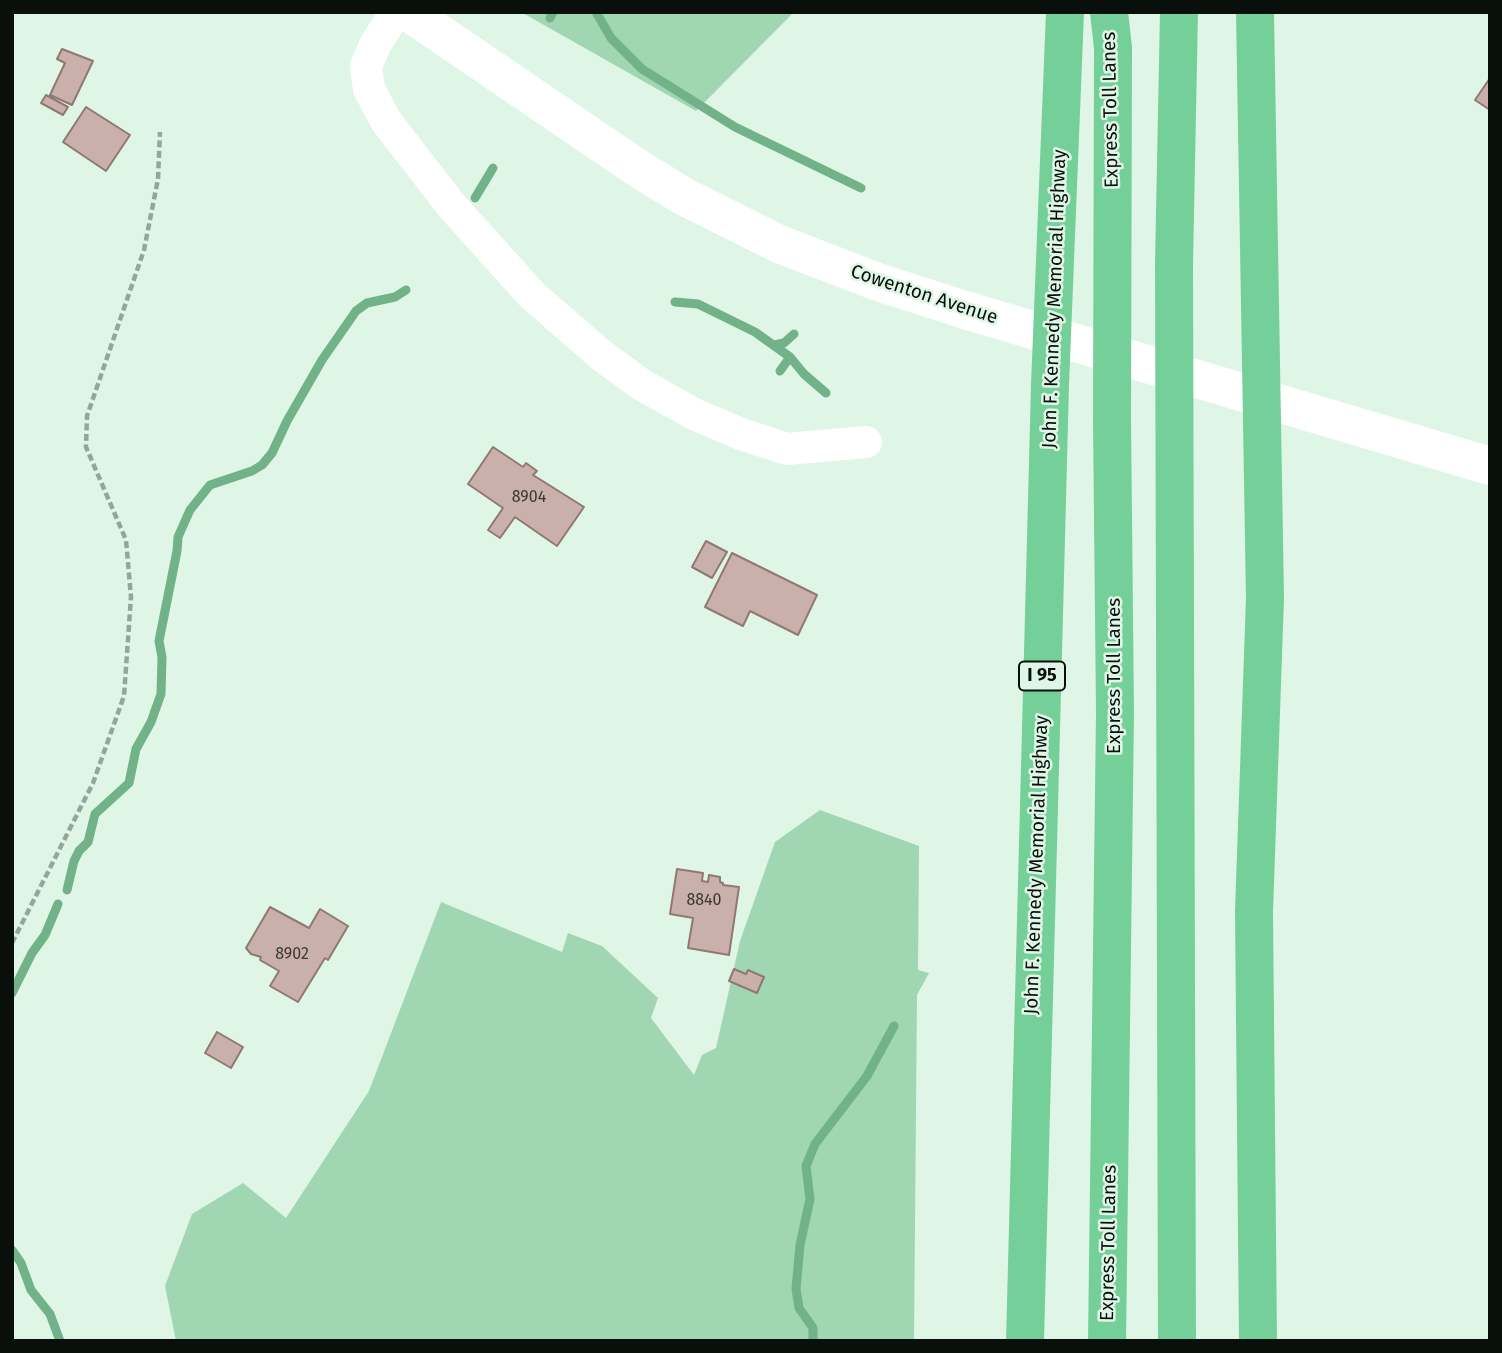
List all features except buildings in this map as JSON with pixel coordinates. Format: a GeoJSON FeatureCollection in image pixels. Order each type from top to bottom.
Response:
{"type":"FeatureCollection","features":[{"type":"Feature","properties":{"kind":"highway","name":"John F. Kennedy Memorial Highway"},"geometry":{"type":"LineString","coordinates":[[1025,1341],[1050,385],[1065,12]]}},
{"type":"Feature","properties":{"kind":"highway","name":"Express Toll Lanes"},"geometry":{"type":"LineString","coordinates":[[1107,1341],[1115,753],[1113,48],[1109,12]]}},
{"type":"Feature","properties":{"kind":"highway"},"geometry":{"type":"LineString","coordinates":[[1177,1341],[1174,264],[1178,12]]}},
{"type":"Feature","properties":{"kind":"highway"},"geometry":{"type":"LineString","coordinates":[[1255,12],[1265,598],[1254,911],[1258,1341]]}},
{"type":"Feature","properties":{"kind":"street"},"geometry":{"type":"LineString","coordinates":[[396,12],[376,43],[366,66],[369,89],[386,121],[443,195],[479,239],[540,303],[601,355],[642,385],[694,414],[741,434],[787,449],[866,442]]}},
{"type":"Feature","properties":{"kind":"street","name":"Cowenton Avenue"},"geometry":{"type":"LineString","coordinates":[[408,12],[635,167],[683,196],[779,244],[878,282],[965,310],[1490,466]]}},
{"type":"Feature","properties":{"kind":"path"},"geometry":{"type":"LineString","coordinates":[[12,943],[93,783],[124,696],[131,597],[126,540],[86,447],[87,416],[144,250],[158,179],[160,132]]}},
{"type":"Feature","properties":{"kind":"green space"},"geometry":{"type":"Polygon","coordinates":[[[521,12],[794,12],[696,111],[521,12]]]}},
{"type":"Feature","properties":{"kind":"green space"},"geometry":{"type":"Polygon","coordinates":[[[820,810],[919,846],[918,970],[929,973],[917,995],[914,1341],[176,1341],[165,1286],[192,1214],[243,1183],[286,1218],[369,1091],[441,902],[562,952],[568,933],[602,946],[658,998],[651,1018],[694,1075],[702,1055],[716,1048],[740,941],[775,842],[820,810]]]}},
{"type":"Feature","properties":{"kind":"waterway"},"geometry":{"type":"LineString","coordinates":[[550,18],[553,12]]}},
{"type":"Feature","properties":{"kind":"waterway"},"geometry":{"type":"LineString","coordinates":[[596,12],[611,38],[642,69],[735,127],[861,188]]}},
{"type":"Feature","properties":{"kind":"waterway"},"geometry":{"type":"LineString","coordinates":[[475,198],[493,168]]}},
{"type":"Feature","properties":{"kind":"waterway"},"geometry":{"type":"LineString","coordinates":[[67,890],[74,861],[88,842],[95,814],[129,783],[136,749],[151,722],[161,694],[162,657],[159,641],[178,537],[190,510],[210,485],[262,465],[272,453],[322,360],[356,311],[367,303],[395,297],[406,290]]}},
{"type":"Feature","properties":{"kind":"waterway"},"geometry":{"type":"LineString","coordinates":[[675,302],[698,304],[755,332],[790,357],[804,374],[826,393]]}},
{"type":"Feature","properties":{"kind":"waterway"},"geometry":{"type":"LineString","coordinates":[[774,345],[784,343],[794,334]]}},
{"type":"Feature","properties":{"kind":"waterway"},"geometry":{"type":"LineString","coordinates":[[780,371],[790,357]]}},
{"type":"Feature","properties":{"kind":"waterway"},"geometry":{"type":"LineString","coordinates":[[12,993],[32,953],[45,935],[58,904]]}},
{"type":"Feature","properties":{"kind":"waterway"},"geometry":{"type":"LineString","coordinates":[[813,1341],[813,1328],[799,1308],[796,1289],[800,1245],[810,1199],[806,1166],[815,1144],[867,1076],[894,1026]]}},
{"type":"Feature","properties":{"kind":"waterway"},"geometry":{"type":"LineString","coordinates":[[12,1250],[21,1263],[31,1290],[50,1314],[60,1341]]}}]}
